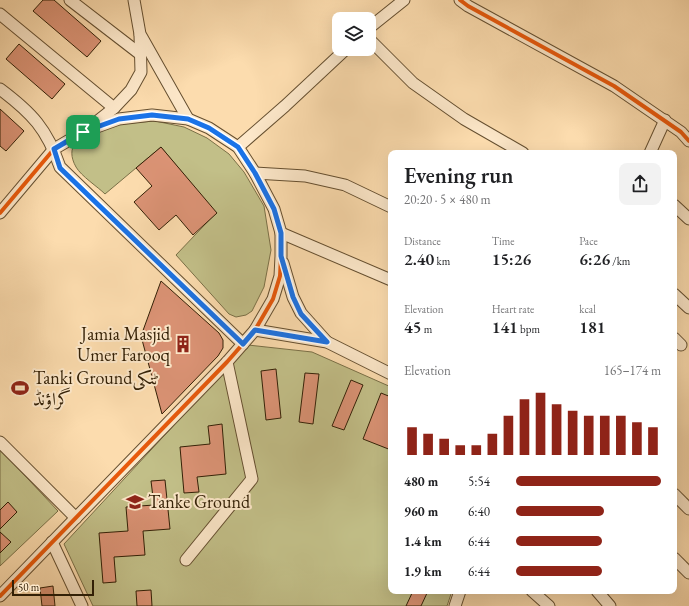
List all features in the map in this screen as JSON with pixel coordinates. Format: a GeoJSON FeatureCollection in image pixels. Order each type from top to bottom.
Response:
{"type":"FeatureCollection","features":[{"type":"Feature","properties":{"kind":"street"},"geometry":{"type":"LineString","coordinates":[[70,0],[140,54]]}},
{"type":"Feature","properties":{"kind":"street"},"geometry":{"type":"LineString","coordinates":[[0,213],[54,149],[83,132],[114,108],[130,90],[142,72],[140,34],[134,0]]}},
{"type":"Feature","properties":{"kind":"street"},"geometry":{"type":"LineString","coordinates":[[376,22],[404,0]]}},
{"type":"Feature","properties":{"kind":"street"},"geometry":{"type":"LineString","coordinates":[[460,0],[468,6],[614,86],[665,120],[681,132],[689,142]]}},
{"type":"Feature","properties":{"kind":"street"},"geometry":{"type":"LineString","coordinates":[[0,14],[114,108]]}},
{"type":"Feature","properties":{"kind":"street"},"geometry":{"type":"LineString","coordinates":[[140,34],[188,119]]}},
{"type":"Feature","properties":{"kind":"street"},"geometry":{"type":"LineString","coordinates":[[376,46],[413,82],[464,119],[518,150]]}},
{"type":"Feature","properties":{"kind":"street"},"geometry":{"type":"LineString","coordinates":[[238,147],[338,56]]}},
{"type":"Feature","properties":{"kind":"street"},"geometry":{"type":"LineString","coordinates":[[0,89],[22,105],[43,128],[54,149],[60,168],[243,344]]}},
{"type":"Feature","properties":{"kind":"street"},"geometry":{"type":"LineString","coordinates":[[6,606],[0,598],[52,542],[227,362],[255,330],[273,299],[280,276],[281,233],[274,209],[255,173],[238,147],[209,128],[188,119],[152,115],[119,119],[83,132]]}},
{"type":"Feature","properties":{"kind":"street"},"geometry":{"type":"LineString","coordinates":[[651,150],[665,120]]}},
{"type":"Feature","properties":{"kind":"street"},"geometry":{"type":"LineString","coordinates":[[255,173],[305,176],[345,185],[388,206]]}},
{"type":"Feature","properties":{"kind":"street"},"geometry":{"type":"LineString","coordinates":[[677,207],[689,219]]}},
{"type":"Feature","properties":{"kind":"street"},"geometry":{"type":"LineString","coordinates":[[281,233],[388,279]]}},
{"type":"Feature","properties":{"kind":"street"},"geometry":{"type":"LineString","coordinates":[[281,256],[293,297],[301,314],[327,342]]}},
{"type":"Feature","properties":{"kind":"street"},"geometry":{"type":"LineString","coordinates":[[677,297],[689,308]]}},
{"type":"Feature","properties":{"kind":"street"},"geometry":{"type":"LineString","coordinates":[[255,330],[327,342],[388,372]]}},
{"type":"Feature","properties":{"kind":"street"},"geometry":{"type":"LineString","coordinates":[[186,560],[252,480],[227,362]]}},
{"type":"Feature","properties":{"kind":"street"},"geometry":{"type":"LineString","coordinates":[[0,442],[76,518]]}},
{"type":"Feature","properties":{"kind":"street"},"geometry":{"type":"LineString","coordinates":[[677,497],[689,509]]}},
{"type":"Feature","properties":{"kind":"street"},"geometry":{"type":"LineString","coordinates":[[52,542],[82,606]]}},
{"type":"Feature","properties":{"kind":"street"},"geometry":{"type":"LineString","coordinates":[[677,561],[689,573]]}},
{"type":"Feature","properties":{"kind":"street"},"geometry":{"type":"LineString","coordinates":[[455,606],[459,594]]}},
{"type":"Feature","properties":{"kind":"street"},"geometry":{"type":"LineString","coordinates":[[535,594],[549,606]]}},
{"type":"Feature","properties":{"kind":"street"},"geometry":{"type":"LineString","coordinates":[[600,594],[610,606]]}},
{"type":"Feature","properties":{"kind":"shaded area"},"geometry":{"type":"Polygon","coordinates":[[[155,121],[184,127],[207,138],[229,154],[244,172],[264,206],[271,250],[264,287],[252,311],[246,315],[236,317],[229,314],[176,255],[216,213],[161,147],[105,194],[86,178],[76,167],[72,153],[75,143],[85,135],[98,129],[130,123],[155,121]]]}},
{"type":"Feature","properties":{"kind":"shaded area"},"geometry":{"type":"Polygon","coordinates":[[[248,345],[312,352],[388,386],[388,594],[451,594],[447,606],[93,606],[64,544],[248,345]]]}},
{"type":"Feature","properties":{"kind":"shaded area"},"geometry":{"type":"Polygon","coordinates":[[[0,449],[58,511],[0,566],[0,449]]]}},
{"type":"Feature","properties":{"kind":"building"},"geometry":{"type":"Polygon","coordinates":[[[43,0],[54,0],[101,41],[87,57],[33,11],[43,0]]]}},
{"type":"Feature","properties":{"kind":"building"},"geometry":{"type":"Polygon","coordinates":[[[19,44],[65,84],[52,99],[6,59],[19,44]]]}},
{"type":"Feature","properties":{"kind":"building"},"geometry":{"type":"Polygon","coordinates":[[[0,109],[24,131],[6,151],[0,146],[0,109]]]}},
{"type":"Feature","properties":{"kind":"building"},"geometry":{"type":"Polygon","coordinates":[[[161,147],[217,213],[193,235],[176,215],[159,230],[134,202],[152,186],[136,168],[161,147]]]}},
{"type":"Feature","properties":{"kind":"building","name":"Jamia Masjid Umer Farooq"},"geometry":{"type":"Polygon","coordinates":[[[161,281],[219,333],[223,340],[223,348],[218,356],[162,414],[141,336],[161,281]]]}},
{"type":"Feature","properties":{"kind":"building"},"geometry":{"type":"Polygon","coordinates":[[[276,369],[281,418],[266,420],[261,371],[276,369]]]}},
{"type":"Feature","properties":{"kind":"building"},"geometry":{"type":"Polygon","coordinates":[[[305,373],[319,374],[313,424],[299,422],[305,373]]]}},
{"type":"Feature","properties":{"kind":"building"},"geometry":{"type":"Polygon","coordinates":[[[351,380],[363,385],[344,430],[332,426],[351,380]]]}},
{"type":"Feature","properties":{"kind":"building"},"geometry":{"type":"Polygon","coordinates":[[[381,393],[388,396],[388,449],[363,439],[381,393]]]}},
{"type":"Feature","properties":{"kind":"building"},"geometry":{"type":"Polygon","coordinates":[[[222,424],[226,474],[197,477],[199,492],[184,493],[180,447],[210,444],[208,426],[222,424]]]}},
{"type":"Feature","properties":{"kind":"building"},"geometry":{"type":"Polygon","coordinates":[[[165,480],[170,529],[143,531],[145,555],[114,557],[116,582],[103,583],[99,533],[128,531],[126,507],[154,505],[151,481],[165,480]]]}},
{"type":"Feature","properties":{"kind":"building"},"geometry":{"type":"Polygon","coordinates":[[[8,502],[17,512],[0,529],[0,510],[8,502]]]}},
{"type":"Feature","properties":{"kind":"building"},"geometry":{"type":"Polygon","coordinates":[[[0,532],[11,542],[0,553],[0,532]]]}},
{"type":"Feature","properties":{"kind":"building"},"geometry":{"type":"Polygon","coordinates":[[[53,586],[55,606],[42,606],[40,588],[53,586]]]}},
{"type":"Feature","properties":{"kind":"building"},"geometry":{"type":"Polygon","coordinates":[[[151,590],[152,606],[137,606],[136,591],[151,590]]]}},
{"type":"Feature","properties":{"kind":"building"},"geometry":{"type":"Polygon","coordinates":[[[412,594],[427,594],[421,606],[406,606],[412,594]]]}},
{"type":"Feature","properties":{"kind":"cycle path"},"geometry":{"type":"LineString","coordinates":[[460,0],[468,6],[614,86],[681,132],[689,141]]}},
{"type":"Feature","properties":{"kind":"cycle path"},"geometry":{"type":"LineString","coordinates":[[0,213],[54,149],[83,132],[119,119],[152,115],[188,119],[209,128],[238,147],[255,173],[274,209],[281,233],[280,276],[273,299],[255,330],[227,362],[0,596]]}},
{"type":"Feature","properties":{"kind":"place","name":"Jamia Masjid Umer Farooq"},"geometry":{"type":"Point","coordinates":[183,344]}},
{"type":"Feature","properties":{"kind":"place","name":"Tanki Groundٹنکی گراؤنڈ"},"geometry":{"type":"Point","coordinates":[20,388]}},
{"type":"Feature","properties":{"kind":"place","name":"Tanke Ground"},"geometry":{"type":"Point","coordinates":[135,502]}},
{"type":"Feature","properties":{"kind":"route"},"geometry":{"type":"LineString","coordinates":[[152,115],[188,119],[209,128],[238,147],[255,173],[274,209],[281,233],[281,256],[293,297],[301,314],[327,342],[255,330],[243,344],[60,168],[54,149],[83,132],[119,119],[152,115]]}}]}
